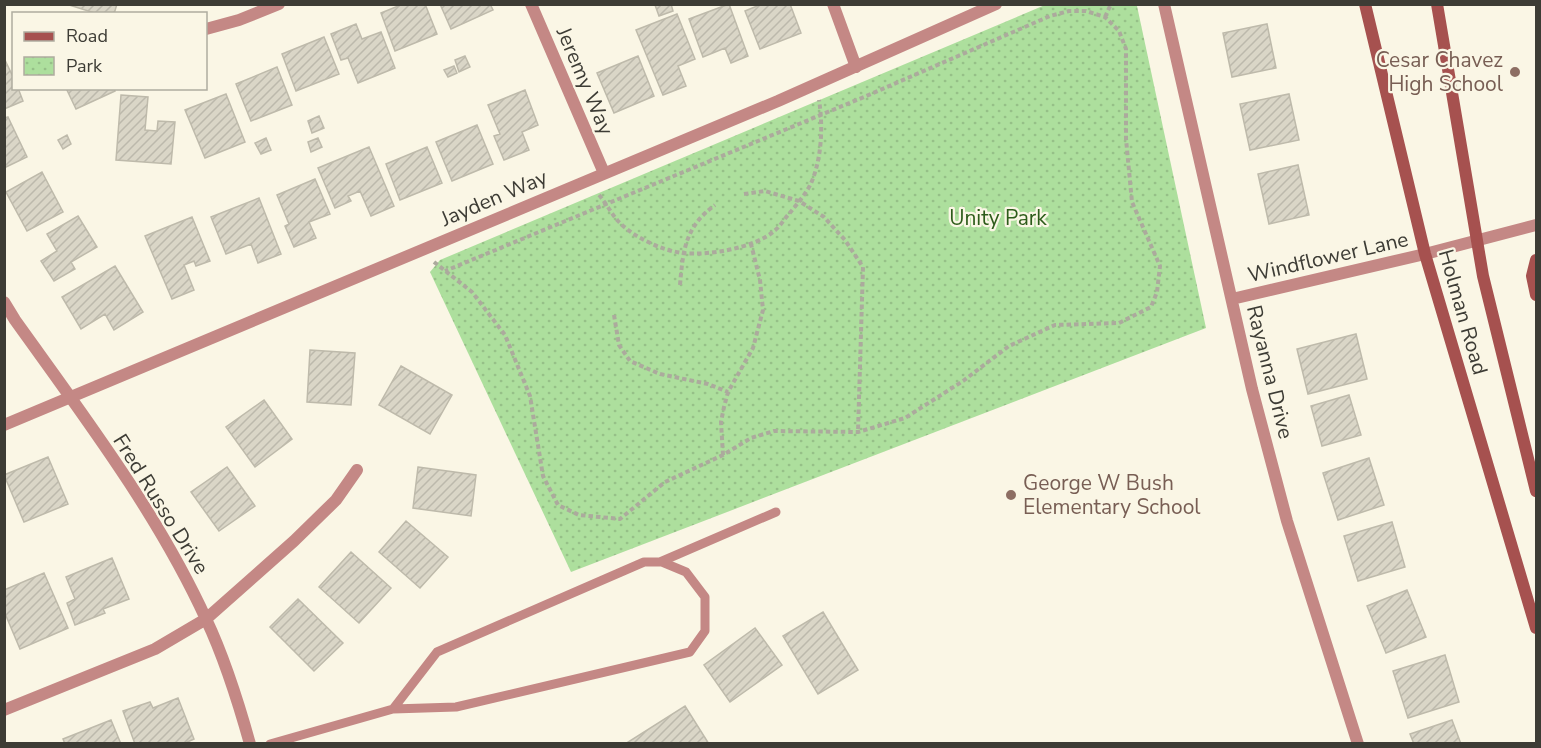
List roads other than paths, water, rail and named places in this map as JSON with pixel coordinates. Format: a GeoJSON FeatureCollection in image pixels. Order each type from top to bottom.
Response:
{"type":"FeatureCollection","features":[{"type":"Feature","properties":{"kind":"main road","name":"Holman Road"},"geometry":{"type":"LineString","coordinates":[[1365,4],[1425,254],[1536,628]]}},
{"type":"Feature","properties":{"kind":"main road","name":"Holman Road"},"geometry":{"type":"LineString","coordinates":[[1437,4],[1483,276],[1536,491]]}},
{"type":"Feature","properties":{"kind":"main road"},"geometry":{"type":"LineString","coordinates":[[1536,260],[1532,276],[1536,295]]}},
{"type":"Feature","properties":{"kind":"street"},"geometry":{"type":"LineString","coordinates":[[207,29],[239,20],[279,4]]}},
{"type":"Feature","properties":{"kind":"street","name":"Jeremy Way"},"geometry":{"type":"LineString","coordinates":[[531,4],[604,173]]}},
{"type":"Feature","properties":{"kind":"street"},"geometry":{"type":"LineString","coordinates":[[833,4],[855,67]]}},
{"type":"Feature","properties":{"kind":"street","name":"Jayden Way"},"geometry":{"type":"LineString","coordinates":[[4,424],[816,84],[996,4]]}},
{"type":"Feature","properties":{"kind":"street","name":"Rayanna Drive"},"geometry":{"type":"LineString","coordinates":[[1164,4],[1252,389],[1287,520],[1358,744]]}},
{"type":"Feature","properties":{"kind":"street","name":"Windflower Lane"},"geometry":{"type":"LineString","coordinates":[[1232,298],[1477,242],[1536,225]]}},
{"type":"Feature","properties":{"kind":"street","name":"Fred Russo Drive"},"geometry":{"type":"LineString","coordinates":[[4,302],[140,501],[174,559],[206,619],[233,685],[250,744]]}},
{"type":"Feature","properties":{"kind":"street"},"geometry":{"type":"LineString","coordinates":[[4,710],[155,649],[206,619],[336,500],[357,470]]}},
{"type":"Feature","properties":{"kind":"lane"},"geometry":{"type":"LineString","coordinates":[[660,562],[776,512]]}},
{"type":"Feature","properties":{"kind":"lane"},"geometry":{"type":"LineString","coordinates":[[270,744],[393,709],[456,707],[690,652],[705,631],[705,597],[686,572],[660,562],[644,562],[437,652],[393,709]]}},
{"type":"Feature","properties":{"kind":"place","name":"Cesar Chavez High School"},"geometry":{"type":"Point","coordinates":[1515,72]}},
{"type":"Feature","properties":{"kind":"place","name":"George W Bush Elementary School"},"geometry":{"type":"Point","coordinates":[1011,495]}},
{"type":"Feature","properties":{"kind":"park label","name":"Unity Park"},"geometry":{"type":"Point","coordinates":[998,218]}}]}
